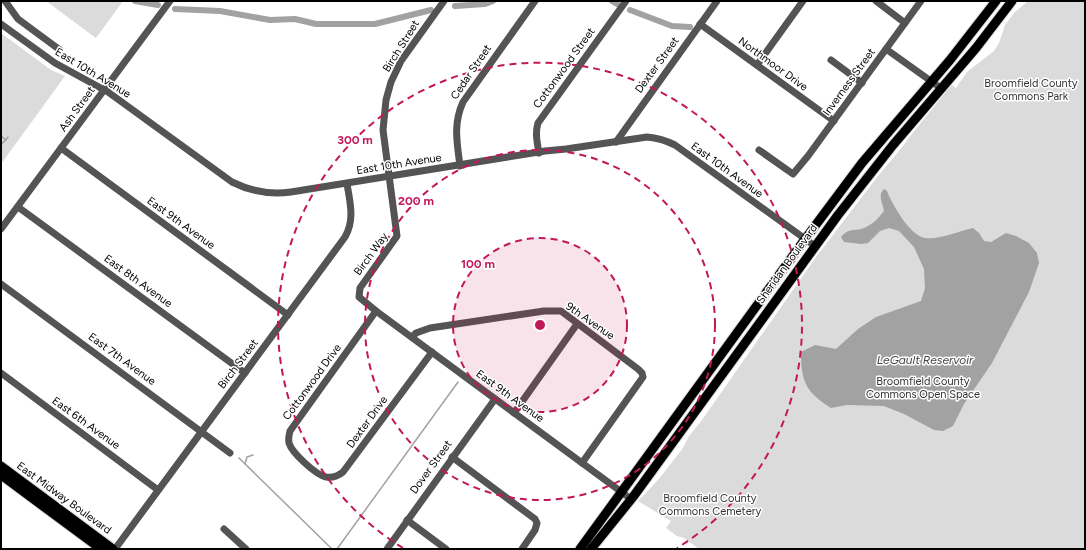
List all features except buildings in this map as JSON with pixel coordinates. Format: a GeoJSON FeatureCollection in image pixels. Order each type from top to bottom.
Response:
{"type":"FeatureCollection","features":[{"type":"Feature","properties":{"kind":"main road","name":"Sheridan Boulevard"},"geometry":{"type":"LineString","coordinates":[[580,549],[862,163],[932,82],[996,1]]}},
{"type":"Feature","properties":{"kind":"main road","name":"Sheridan Boulevard"},"geometry":{"type":"LineString","coordinates":[[592,549],[631,499],[815,246],[865,180],[976,48],[1012,1]]}},
{"type":"Feature","properties":{"kind":"main road","name":"East Midway Boulevard"},"geometry":{"type":"LineString","coordinates":[[1,466],[114,549]]}},
{"type":"Feature","properties":{"kind":"main road","name":"East Midway Boulevard"},"geometry":{"type":"LineString","coordinates":[[1,475],[101,549]]}},
{"type":"Feature","properties":{"kind":"street"},"geometry":{"type":"LineString","coordinates":[[5,1],[18,19],[60,50]]}},
{"type":"Feature","properties":{"kind":"street","name":"Ash Street"},"geometry":{"type":"LineString","coordinates":[[1,229],[170,1]]}},
{"type":"Feature","properties":{"kind":"street","name":"Birch Street"},"geometry":{"type":"LineString","coordinates":[[389,177],[383,130],[389,88],[401,61],[444,1]]}},
{"type":"Feature","properties":{"kind":"street","name":"Cedar Street"},"geometry":{"type":"LineString","coordinates":[[460,166],[456,125],[457,117],[463,102],[535,1]]}},
{"type":"Feature","properties":{"kind":"street","name":"Cottonwood Street"},"geometry":{"type":"LineString","coordinates":[[539,153],[536,133],[538,123],[626,1]]}},
{"type":"Feature","properties":{"kind":"street","name":"Dexter Street"},"geometry":{"type":"LineString","coordinates":[[616,142],[717,1]]}},
{"type":"Feature","properties":{"kind":"street"},"geometry":{"type":"LineString","coordinates":[[757,65],[803,1]]}},
{"type":"Feature","properties":{"kind":"street"},"geometry":{"type":"LineString","coordinates":[[876,1],[906,23]]}},
{"type":"Feature","properties":{"kind":"street","name":"Inverness Street"},"geometry":{"type":"LineString","coordinates":[[759,150],[793,174],[834,121],[921,1]]}},
{"type":"Feature","properties":{"kind":"street","name":"East 10th Avenue"},"geometry":{"type":"LineString","coordinates":[[1,24],[55,63],[104,90],[232,182],[263,193],[281,193],[347,184],[647,137],[658,138],[666,140],[815,246]]}},
{"type":"Feature","properties":{"kind":"street","name":"Northmoor Drive"},"geometry":{"type":"LineString","coordinates":[[700,24],[834,121]]}},
{"type":"Feature","properties":{"kind":"street"},"geometry":{"type":"LineString","coordinates":[[886,49],[942,89]]}},
{"type":"Feature","properties":{"kind":"street"},"geometry":{"type":"LineString","coordinates":[[831,60],[862,83]]}},
{"type":"Feature","properties":{"kind":"street","name":"East 9th Avenue"},"geometry":{"type":"LineString","coordinates":[[61,148],[288,315]]}},
{"type":"Feature","properties":{"kind":"street","name":"Birch Way"},"geometry":{"type":"LineString","coordinates":[[376,311],[361,300],[359,294],[360,288],[397,236],[389,177]]}},
{"type":"Feature","properties":{"kind":"street","name":"Birch Street"},"geometry":{"type":"LineString","coordinates":[[114,549],[348,232],[352,217],[347,184]]}},
{"type":"Feature","properties":{"kind":"street","name":"East 8th Avenue"},"geometry":{"type":"LineString","coordinates":[[18,206],[245,373]]}},
{"type":"Feature","properties":{"kind":"street","name":"East 7th Avenue"},"geometry":{"type":"LineString","coordinates":[[1,284],[230,453]]}},
{"type":"Feature","properties":{"kind":"street","name":"East 9th Avenue"},"geometry":{"type":"LineString","coordinates":[[376,311],[631,499]]}},
{"type":"Feature","properties":{"kind":"street","name":"Cottonwood Drive"},"geometry":{"type":"LineString","coordinates":[[309,466],[293,451],[289,443],[290,431],[376,311]]}},
{"type":"Feature","properties":{"kind":"street","name":"9th Avenue"},"geometry":{"type":"LineString","coordinates":[[412,338],[416,333],[430,328],[544,311],[561,312],[638,369],[642,373],[643,377],[582,462]]}},
{"type":"Feature","properties":{"kind":"street"},"geometry":{"type":"LineString","coordinates":[[514,413],[577,324]]}},
{"type":"Feature","properties":{"kind":"street","name":"Dexter Drive"},"geometry":{"type":"LineString","coordinates":[[309,466],[317,473],[325,477],[332,477],[344,472],[432,352]]}},
{"type":"Feature","properties":{"kind":"street","name":"East 6th Avenue"},"geometry":{"type":"LineString","coordinates":[[1,373],[158,490]]}},
{"type":"Feature","properties":{"kind":"street","name":"Dover Street"},"geometry":{"type":"LineString","coordinates":[[387,549],[406,520],[495,399]]}},
{"type":"Feature","properties":{"kind":"street"},"geometry":{"type":"LineString","coordinates":[[452,457],[535,519],[537,522],[536,530],[522,549]]}},
{"type":"Feature","properties":{"kind":"street"},"geometry":{"type":"LineString","coordinates":[[406,520],[446,549]]}},
{"type":"Feature","properties":{"kind":"street"},"geometry":{"type":"LineString","coordinates":[[224,529],[246,549]]}},
{"type":"Feature","properties":{"kind":"green space"},"geometry":{"type":"Polygon","coordinates":[[[46,1],[123,1],[96,38],[46,1]]]}},
{"type":"Feature","properties":{"kind":"green space","name":"Broomfield County Commons Open Space"},"geometry":{"type":"Polygon","coordinates":[[[1028,1],[1085,1],[1085,549],[699,549],[684,538],[677,536],[666,528],[671,521],[638,501],[658,480],[683,448],[689,436],[702,420],[816,257],[878,176],[949,88],[952,85],[956,88],[967,72],[994,51],[999,43],[1005,25],[1015,12],[1028,1]]]}},
{"type":"Feature","properties":{"kind":"green space"},"geometry":{"type":"Polygon","coordinates":[[[1,33],[51,70],[65,76],[1,164],[1,33]]]}},
{"type":"Feature","properties":{"kind":"water","name":"LeGault Reservoir"},"geometry":{"type":"Polygon","coordinates":[[[884,189],[887,191],[902,219],[913,232],[919,236],[925,238],[936,238],[973,228],[979,233],[984,241],[991,242],[1006,233],[1016,236],[1029,243],[1037,253],[1039,263],[1029,292],[992,363],[964,404],[953,426],[943,431],[934,430],[904,414],[884,406],[847,405],[831,408],[816,397],[811,391],[804,379],[802,371],[801,352],[815,345],[836,349],[858,329],[876,317],[921,301],[925,288],[924,269],[914,247],[899,231],[889,228],[880,231],[868,243],[861,244],[844,242],[841,237],[849,231],[864,228],[873,223],[880,216],[884,211],[881,194],[884,189]]]}},
{"type":"Feature","properties":{"kind":"waterway"},"geometry":{"type":"LineString","coordinates":[[135,1],[158,5]]}},
{"type":"Feature","properties":{"kind":"waterway"},"geometry":{"type":"LineString","coordinates":[[455,6],[485,4],[493,1]]}},
{"type":"Feature","properties":{"kind":"waterway"},"geometry":{"type":"LineString","coordinates":[[612,1],[617,4]]}},
{"type":"Feature","properties":{"kind":"waterway"},"geometry":{"type":"LineString","coordinates":[[175,9],[220,11],[270,20],[295,19],[316,24],[375,24],[431,10]]}},
{"type":"Feature","properties":{"kind":"waterway"},"geometry":{"type":"LineString","coordinates":[[630,10],[672,26],[690,27]]}},
{"type":"Feature","properties":{"kind":"waterway"},"geometry":{"type":"LineString","coordinates":[[1,136],[6,140]]}},
{"type":"Feature","properties":{"kind":"waterway"},"geometry":{"type":"LineString","coordinates":[[1,145],[8,137]]}},
{"type":"Feature","properties":{"kind":"waterway"},"geometry":{"type":"LineString","coordinates":[[337,549],[458,382]]}},
{"type":"Feature","properties":{"kind":"waterway"},"geometry":{"type":"LineString","coordinates":[[245,464],[247,457],[253,455]]}},
{"type":"Feature","properties":{"kind":"waterway"},"geometry":{"type":"LineString","coordinates":[[239,458],[332,549]]}},
{"type":"Feature","properties":{"kind":"park label","name":"Broomfield County Commons Park"},"geometry":{"type":"Point","coordinates":[1031,89]}},
{"type":"Feature","properties":{"kind":"park label","name":"Broomfield County Commons Cemetery"},"geometry":{"type":"Point","coordinates":[710,504]}}]}
